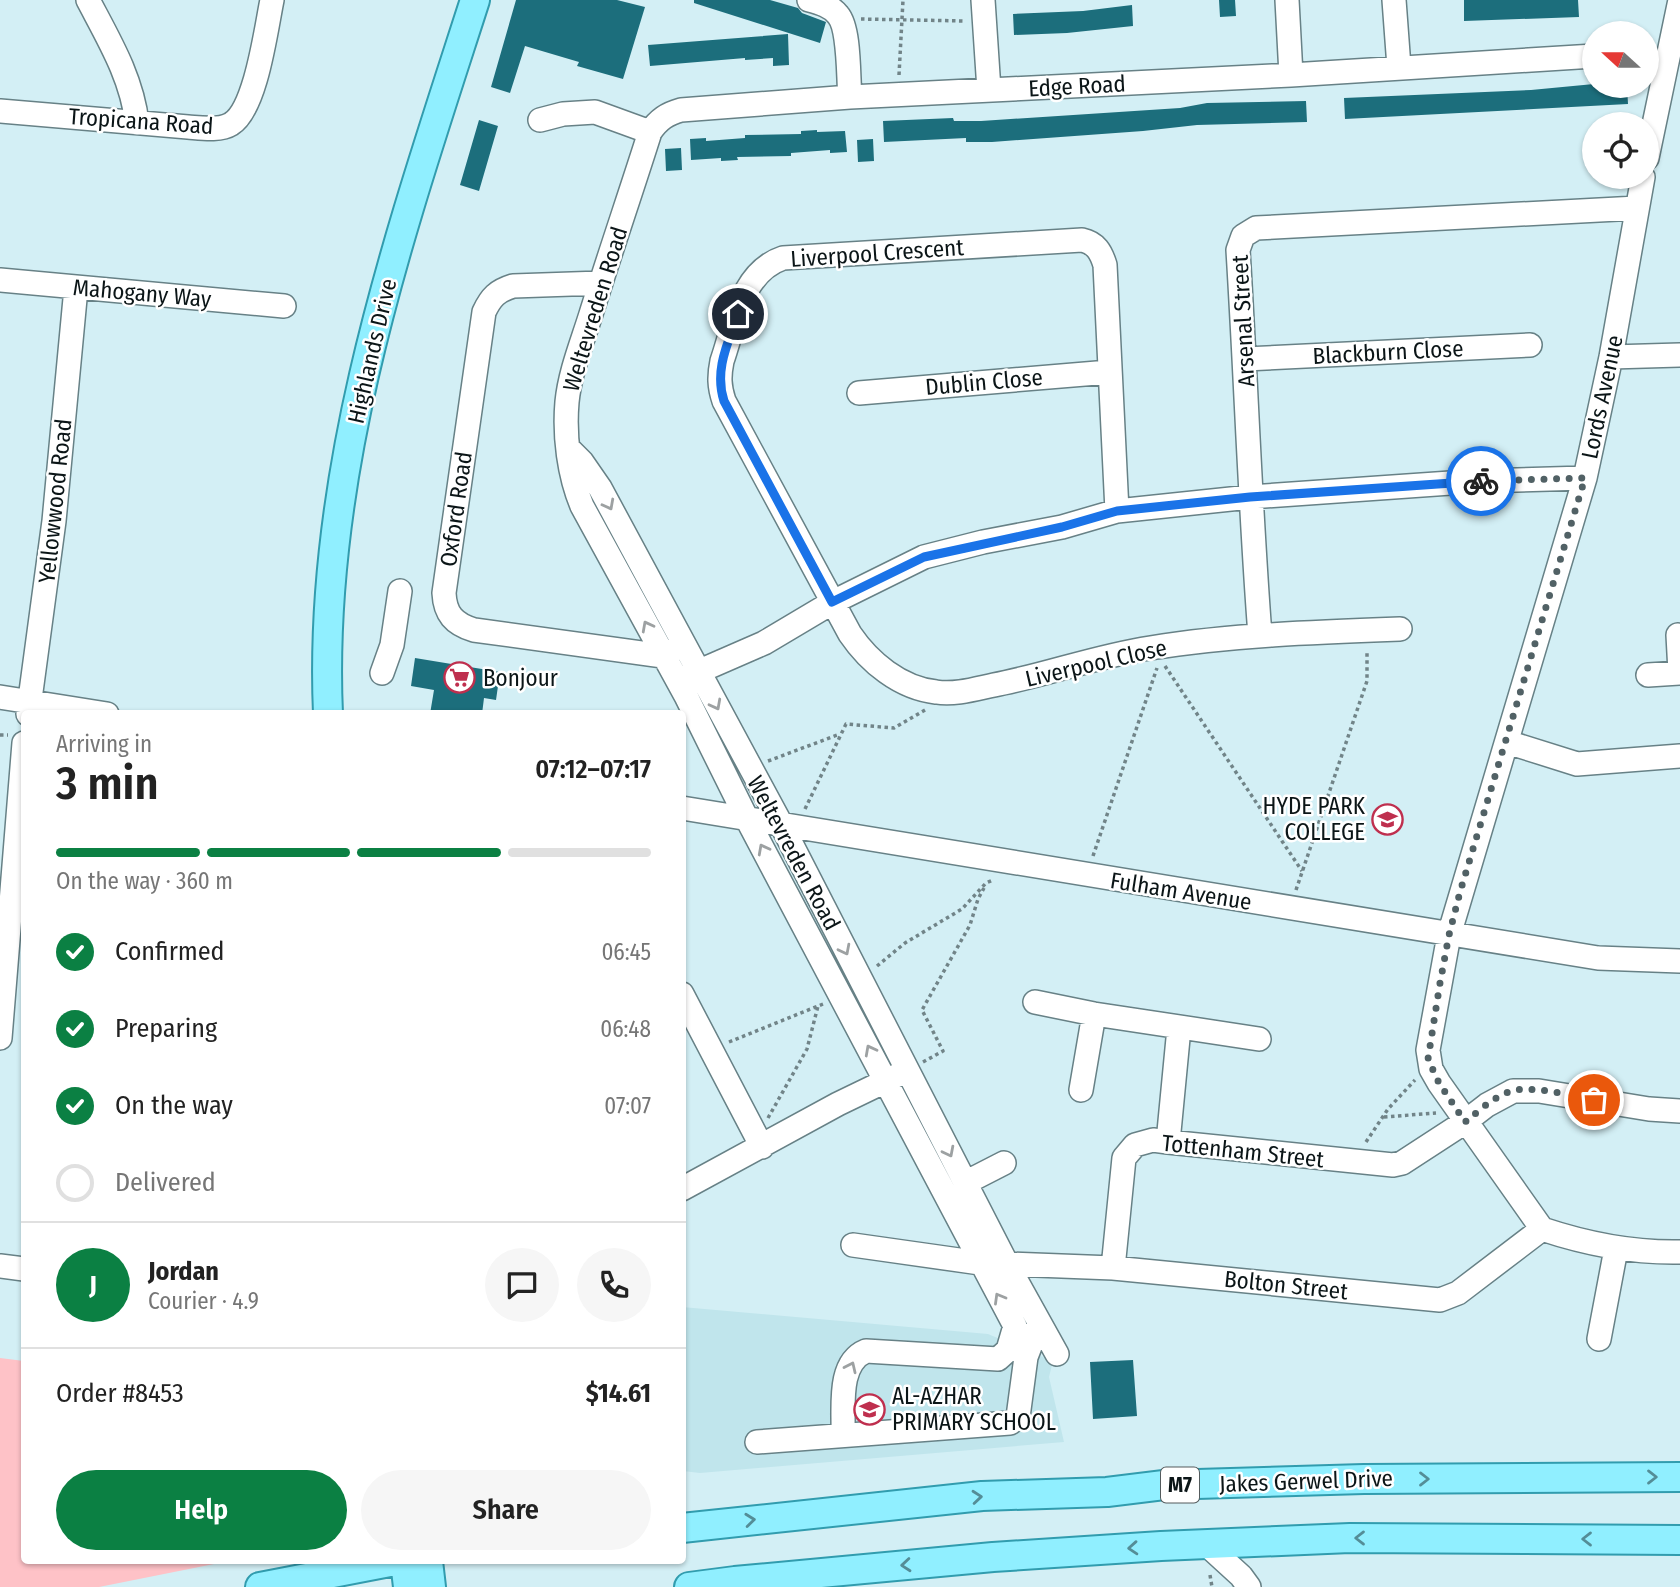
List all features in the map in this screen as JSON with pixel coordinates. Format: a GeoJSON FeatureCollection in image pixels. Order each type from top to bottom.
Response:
{"type":"FeatureCollection","features":[{"type":"Feature","properties":{"kind":"main road","name":"Highlands Drive"},"geometry":{"type":"LineString","coordinates":[[328,710],[327,631],[333,564],[345,472],[360,395],[392,265],[475,0]]}},
{"type":"Feature","properties":{"kind":"main road","name":"Jakes Gerwel Drive"},"geometry":{"type":"LineString","coordinates":[[686,1528],[982,1496],[1107,1492],[1164,1485],[1364,1479],[1680,1477]]}},
{"type":"Feature","properties":{"kind":"main road"},"geometry":{"type":"LineString","coordinates":[[689,1587],[748,1579],[993,1557],[1206,1544],[1350,1538],[1680,1540]]}},
{"type":"Feature","properties":{"kind":"main road"},"geometry":{"type":"LineString","coordinates":[[260,1587],[379,1564]]}},
{"type":"Feature","properties":{"kind":"main road"},"geometry":{"type":"LineString","coordinates":[[405,1564],[408,1587]]}},
{"type":"Feature","properties":{"kind":"main road"},"geometry":{"type":"LineString","coordinates":[[428,1564],[431,1587]]}},
{"type":"Feature","properties":{"kind":"street"},"geometry":{"type":"LineString","coordinates":[[88,0],[130,84],[137,123]]}},
{"type":"Feature","properties":{"kind":"street","name":"Tropicana Road"},"geometry":{"type":"LineString","coordinates":[[0,111],[211,129],[230,125],[244,113],[252,95],[272,0]]}},
{"type":"Feature","properties":{"kind":"street"},"geometry":{"type":"LineString","coordinates":[[809,0],[827,6],[841,19],[845,30],[850,97]]}},
{"type":"Feature","properties":{"kind":"street"},"geometry":{"type":"LineString","coordinates":[[1287,0],[1291,75]]}},
{"type":"Feature","properties":{"kind":"street"},"geometry":{"type":"LineString","coordinates":[[1394,0],[1399,67]]}},
{"type":"Feature","properties":{"kind":"street"},"geometry":{"type":"LineString","coordinates":[[1656,112],[1680,0]]}},
{"type":"Feature","properties":{"kind":"street"},"geometry":{"type":"LineString","coordinates":[[983,11],[989,90]]}},
{"type":"Feature","properties":{"kind":"street","name":"Edge Road"},"geometry":{"type":"LineString","coordinates":[[650,132],[667,114],[681,110],[850,97],[1291,75],[1582,56]]}},
{"type":"Feature","properties":{"kind":"street"},"geometry":{"type":"LineString","coordinates":[[540,120],[563,114],[595,112],[650,132]]}},
{"type":"Feature","properties":{"kind":"street","name":"Weltevreden Road"},"geometry":{"type":"LineString","coordinates":[[650,132],[567,399],[566,425],[571,473],[582,506],[677,681],[841,996],[965,1184],[1057,1354]]}},
{"type":"Feature","properties":{"kind":"street","name":"Lords Avenue"},"geometry":{"type":"LineString","coordinates":[[1542,1229],[1465,1122],[1439,1083],[1428,1059],[1449,935],[1585,478],[1611,357],[1641,189]]}},
{"type":"Feature","properties":{"kind":"street","name":"Arsenal Street"},"geometry":{"type":"LineString","coordinates":[[1260,635],[1250,497],[1238,250],[1243,236],[1251,229],[1637,208]]}},
{"type":"Feature","properties":{"kind":"street","name":"Liverpool Crescent"},"geometry":{"type":"LineString","coordinates":[[832,602],[724,401],[720,388],[722,361],[752,279],[772,262],[790,257],[1089,241],[1099,250],[1105,265],[1117,511]]}},
{"type":"Feature","properties":{"kind":"street","name":"Mahogany Way"},"geometry":{"type":"LineString","coordinates":[[0,280],[284,306]]}},
{"type":"Feature","properties":{"kind":"street","name":"Oxford Road"},"geometry":{"type":"LineString","coordinates":[[601,283],[513,285],[500,290],[490,299],[484,312],[444,593],[445,606],[460,626],[474,631],[663,656]]}},
{"type":"Feature","properties":{"kind":"street","name":"Yellowwood Road"},"geometry":{"type":"LineString","coordinates":[[29,708],[47,582],[76,288]]}},
{"type":"Feature","properties":{"kind":"street","name":"Blackburn Close"},"geometry":{"type":"LineString","coordinates":[[1245,359],[1530,345]]}},
{"type":"Feature","properties":{"kind":"street"},"geometry":{"type":"LineString","coordinates":[[1611,357],[1680,355]]}},
{"type":"Feature","properties":{"kind":"street","name":"Dublin Close"},"geometry":{"type":"LineString","coordinates":[[859,393],[1109,372]]}},
{"type":"Feature","properties":{"kind":"street","name":"Weltevreden Road"},"geometry":{"type":"LineString","coordinates":[[570,450],[600,488],[858,976],[896,1076],[980,1263],[1015,1326],[1012,1342],[1006,1353],[994,1359],[866,1351],[858,1354],[849,1366],[846,1376],[843,1434]]}},
{"type":"Feature","properties":{"kind":"street"},"geometry":{"type":"LineString","coordinates":[[677,681],[764,642],[832,602],[924,557],[1062,527],[1117,511],[1250,497],[1479,481],[1585,478]]}},
{"type":"Feature","properties":{"kind":"street"},"geometry":{"type":"LineString","coordinates":[[382,673],[392,645],[400,591]]}},
{"type":"Feature","properties":{"kind":"street","name":"Liverpool Close"},"geometry":{"type":"LineString","coordinates":[[832,602],[862,652],[873,663],[911,684],[933,692],[964,691],[1025,679],[1147,648],[1260,635],[1399,629]]}},
{"type":"Feature","properties":{"kind":"street"},"geometry":{"type":"LineString","coordinates":[[1648,674],[1680,673],[1678,635]]}},
{"type":"Feature","properties":{"kind":"street"},"geometry":{"type":"LineString","coordinates":[[663,656],[684,645]]}},
{"type":"Feature","properties":{"kind":"street"},"geometry":{"type":"LineString","coordinates":[[0,697],[29,708],[55,710]]}},
{"type":"Feature","properties":{"kind":"street"},"geometry":{"type":"LineString","coordinates":[[1507,742],[1577,764],[1680,755]]}},
{"type":"Feature","properties":{"kind":"street","name":"Fulham Avenue"},"geometry":{"type":"LineString","coordinates":[[686,809],[1598,958],[1680,961]]}},
{"type":"Feature","properties":{"kind":"street"},"geometry":{"type":"LineString","coordinates":[[0,1038],[19,870],[21,819]]}},
{"type":"Feature","properties":{"kind":"street"},"geometry":{"type":"LineString","coordinates":[[686,1002],[757,1138]]}},
{"type":"Feature","properties":{"kind":"street"},"geometry":{"type":"LineString","coordinates":[[1035,1002],[1094,1014],[1259,1039]]}},
{"type":"Feature","properties":{"kind":"street"},"geometry":{"type":"LineString","coordinates":[[1081,1090],[1094,1014]]}},
{"type":"Feature","properties":{"kind":"street"},"geometry":{"type":"LineString","coordinates":[[1168,1142],[1179,1028]]}},
{"type":"Feature","properties":{"kind":"street"},"geometry":{"type":"LineString","coordinates":[[686,1186],[757,1138],[896,1076]]}},
{"type":"Feature","properties":{"kind":"street","name":"Tottenham Street"},"geometry":{"type":"LineString","coordinates":[[1113,1268],[1125,1158],[1135,1144],[1153,1140],[1393,1165],[1402,1163],[1503,1094],[1523,1090],[1649,1109],[1680,1111]]}},
{"type":"Feature","properties":{"kind":"street"},"geometry":{"type":"LineString","coordinates":[[965,1184],[1004,1163]]}},
{"type":"Feature","properties":{"kind":"street"},"geometry":{"type":"LineString","coordinates":[[1542,1229],[1616,1249],[1680,1252]]}},
{"type":"Feature","properties":{"kind":"street","name":"Bolton Street"},"geometry":{"type":"LineString","coordinates":[[853,1245],[980,1263],[1113,1268],[1440,1300],[1458,1293],[1542,1229]]}},
{"type":"Feature","properties":{"kind":"street"},"geometry":{"type":"LineString","coordinates":[[1599,1339],[1616,1249]]}},
{"type":"Feature","properties":{"kind":"street"},"geometry":{"type":"LineString","coordinates":[[0,1266],[21,1269]]}},
{"type":"Feature","properties":{"kind":"street"},"geometry":{"type":"LineString","coordinates":[[757,1442],[1014,1421],[1019,1413],[1026,1357],[1039,1323]]}},
{"type":"Feature","properties":{"kind":"street"},"geometry":{"type":"LineString","coordinates":[[1206,1544],[1241,1576],[1249,1587]]}},
{"type":"Feature","properties":{"kind":"path"},"geometry":{"type":"LineString","coordinates":[[899,95],[903,0]]}},
{"type":"Feature","properties":{"kind":"path"},"geometry":{"type":"LineString","coordinates":[[841,19],[903,19],[983,11]]}},
{"type":"Feature","properties":{"kind":"path"},"geometry":{"type":"LineString","coordinates":[[1289,909],[1367,681],[1366,630]]}},
{"type":"Feature","properties":{"kind":"path"},"geometry":{"type":"LineString","coordinates":[[1086,875],[1160,660],[1302,871]]}},
{"type":"Feature","properties":{"kind":"path"},"geometry":{"type":"LineString","coordinates":[[806,806],[846,724],[894,729],[930,706],[933,692]]}},
{"type":"Feature","properties":{"kind":"path"},"geometry":{"type":"LineString","coordinates":[[758,765],[842,733]]}},
{"type":"Feature","properties":{"kind":"path"},"geometry":{"type":"LineString","coordinates":[[858,976],[877,966],[905,943],[962,909],[986,883],[995,879]]}},
{"type":"Feature","properties":{"kind":"path"},"geometry":{"type":"LineString","coordinates":[[896,1076],[943,1051],[922,1010],[970,925],[986,883]]}},
{"type":"Feature","properties":{"kind":"path"},"geometry":{"type":"LineString","coordinates":[[711,1049],[841,996]]}},
{"type":"Feature","properties":{"kind":"path"},"geometry":{"type":"LineString","coordinates":[[757,1138],[807,1049],[818,1006]]}},
{"type":"Feature","properties":{"kind":"path"},"geometry":{"type":"LineString","coordinates":[[1364,1145],[1383,1117],[1417,1078]]}},
{"type":"Feature","properties":{"kind":"path"},"geometry":{"type":"LineString","coordinates":[[1383,1117],[1441,1112]]}},
{"type":"Feature","properties":{"kind":"shaded area","name":"AL-AZHAR PRIMARY SCHOOL"},"geometry":{"type":"Polygon","coordinates":[[[686,1307],[988,1334],[1053,1361],[1049,1377],[1064,1442],[700,1473],[686,1471],[686,1307]]]}},
{"type":"Feature","properties":{"kind":"shaded area"},"geometry":{"type":"Polygon","coordinates":[[[0,1358],[21,1361],[21,1564],[214,1564],[99,1587],[0,1587],[0,1358]]]}},
{"type":"Feature","properties":{"kind":"building"},"geometry":{"type":"Polygon","coordinates":[[[516,0],[617,0],[645,7],[623,79],[577,66],[579,62],[525,46],[510,93],[491,87],[516,0]]]}},
{"type":"Feature","properties":{"kind":"building"},"geometry":{"type":"Polygon","coordinates":[[[694,0],[770,0],[798,8],[802,13],[826,22],[820,43],[694,3],[694,0]]]}},
{"type":"Feature","properties":{"kind":"building"},"geometry":{"type":"Polygon","coordinates":[[[1219,0],[1235,0],[1236,16],[1220,17],[1219,0]]]}},
{"type":"Feature","properties":{"kind":"building"},"geometry":{"type":"Polygon","coordinates":[[[1464,0],[1578,0],[1579,17],[1464,21],[1464,0]]]}},
{"type":"Feature","properties":{"kind":"building"},"geometry":{"type":"Polygon","coordinates":[[[1132,5],[1133,26],[1014,35],[1013,14],[1083,11],[1132,5]]]}},
{"type":"Feature","properties":{"kind":"building"},"geometry":{"type":"Polygon","coordinates":[[[788,34],[789,65],[773,66],[773,58],[745,58],[650,66],[648,45],[788,34]]]}},
{"type":"Feature","properties":{"kind":"building"},"geometry":{"type":"Polygon","coordinates":[[[1582,85],[1582,98],[1628,98],[1628,104],[1345,119],[1344,98],[1582,85]]]}},
{"type":"Feature","properties":{"kind":"building"},"geometry":{"type":"Polygon","coordinates":[[[1306,101],[1307,122],[1197,125],[992,142],[966,142],[966,138],[884,142],[883,121],[953,118],[954,121],[981,121],[1180,108],[1207,103],[1306,101]]]}},
{"type":"Feature","properties":{"kind":"building"},"geometry":{"type":"Polygon","coordinates":[[[479,120],[498,126],[479,191],[460,185],[479,120]]]}},
{"type":"Feature","properties":{"kind":"building"},"geometry":{"type":"Polygon","coordinates":[[[801,131],[845,131],[847,152],[830,153],[830,150],[791,153],[791,156],[737,157],[738,160],[691,160],[690,139],[706,138],[706,141],[745,138],[745,135],[801,134],[801,131]]]}},
{"type":"Feature","properties":{"kind":"building"},"geometry":{"type":"Polygon","coordinates":[[[873,139],[874,161],[858,162],[857,140],[873,139]]]}},
{"type":"Feature","properties":{"kind":"building"},"geometry":{"type":"Polygon","coordinates":[[[681,148],[682,170],[666,171],[665,149],[681,148]]]}},
{"type":"Feature","properties":{"kind":"building"},"geometry":{"type":"Polygon","coordinates":[[[415,658],[500,672],[496,700],[484,698],[482,710],[431,710],[434,690],[411,686],[415,658]]]}},
{"type":"Feature","properties":{"kind":"building"},"geometry":{"type":"Polygon","coordinates":[[[1133,1360],[1137,1416],[1093,1419],[1090,1362],[1133,1360]]]}},
{"type":"Feature","properties":{"kind":"way so far"},"geometry":{"type":"LineString","coordinates":[[1481,481],[1585,478],[1460,892],[1449,935],[1428,1059],[1439,1083],[1465,1122],[1503,1094],[1513,1091],[1539,1091],[1594,1100]]}},
{"type":"Feature","properties":{"kind":"place","name":"Bonjour"},"geometry":{"type":"Point","coordinates":[460,678]}},
{"type":"Feature","properties":{"kind":"place","name":"HYDE PARK COLLEGE"},"geometry":{"type":"Point","coordinates":[1388,819]}},
{"type":"Feature","properties":{"kind":"place","name":"AL-AZHAR PRIMARY SCHOOL"},"geometry":{"type":"Point","coordinates":[869,1409]}},
{"type":"Feature","properties":{"kind":"route"},"geometry":{"type":"LineString","coordinates":[[738,314],[719,375],[724,401],[832,602],[924,557],[983,542],[1062,527],[1117,511],[1250,497],[1481,481]]}}]}
